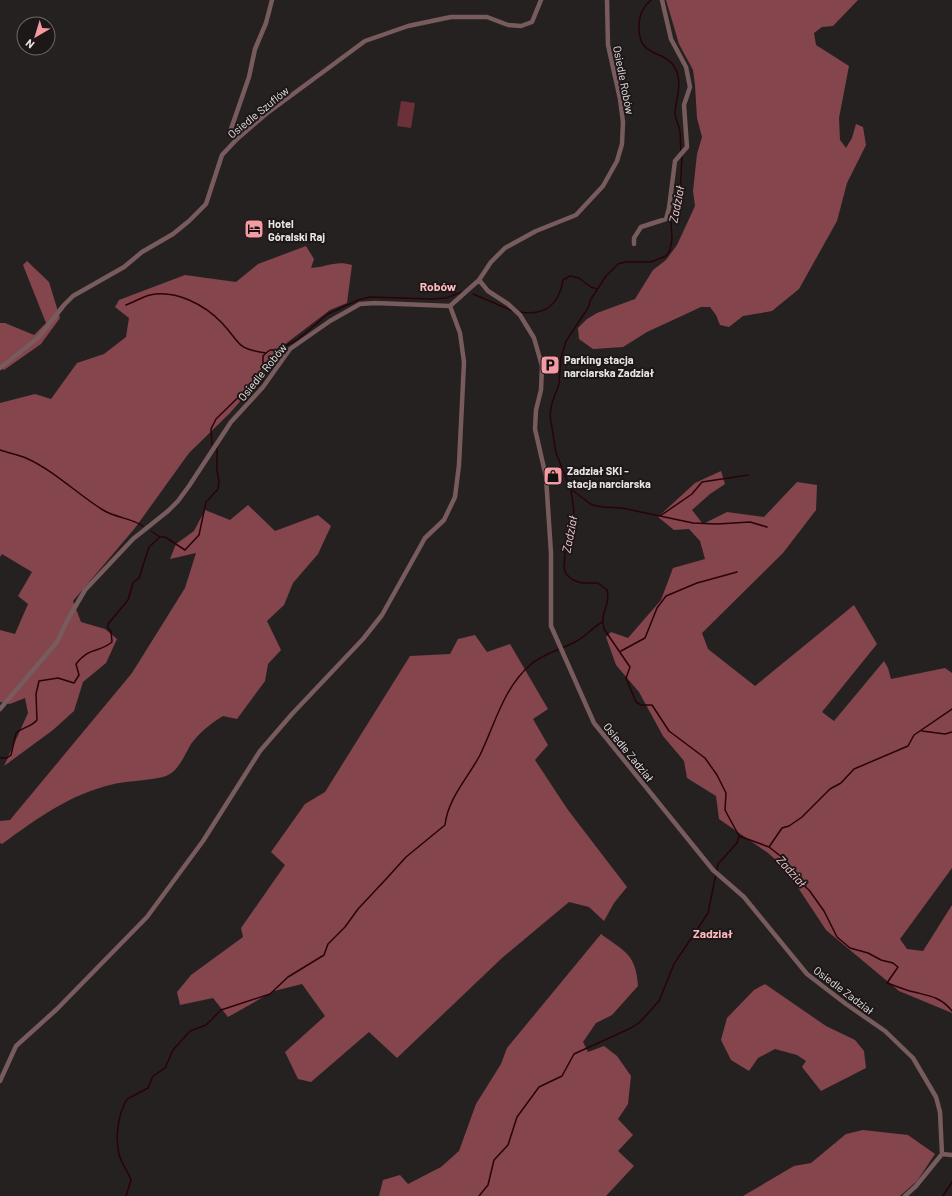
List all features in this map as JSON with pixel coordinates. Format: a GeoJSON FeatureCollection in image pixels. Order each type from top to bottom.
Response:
{"type":"FeatureCollection","features":[{"type":"Feature","properties":{"kind":"street"},"geometry":{"type":"LineString","coordinates":[[237,139],[232,130],[249,77],[255,49],[266,23],[272,0]]}},
{"type":"Feature","properties":{"kind":"street","name":"Osiedle Szuflów"},"geometry":{"type":"LineString","coordinates":[[0,368],[38,338],[73,296],[124,267],[142,252],[173,234],[189,221],[206,204],[222,155],[237,139],[266,114],[365,41],[408,26],[451,17],[487,17],[508,25],[521,26],[532,22],[541,0]]}},
{"type":"Feature","properties":{"kind":"street","name":"Osiedle Robów"},"geometry":{"type":"LineString","coordinates":[[0,709],[58,642],[85,590],[132,539],[168,511],[178,501],[231,422],[263,387],[290,349],[330,320],[360,304],[376,303],[450,306],[479,280],[491,262],[505,248],[536,231],[576,215],[603,186],[617,161],[622,144],[623,122],[620,99],[608,45],[607,0]]}},
{"type":"Feature","properties":{"kind":"street"},"geometry":{"type":"LineString","coordinates":[[634,244],[634,238],[641,227],[666,219],[669,208],[674,166],[679,157],[684,153],[688,142],[684,105],[690,88],[686,67],[670,39],[662,0]]}},
{"type":"Feature","properties":{"kind":"street","name":"Osiedle Zadział"},"geometry":{"type":"LineString","coordinates":[[479,280],[493,295],[511,306],[520,315],[534,338],[542,366],[541,390],[536,410],[535,429],[546,476],[552,553],[552,626],[594,723],[713,870],[744,897],[807,974],[846,1004],[885,1031],[913,1058],[936,1096],[940,1112],[942,1154]]}},
{"type":"Feature","properties":{"kind":"street"},"geometry":{"type":"LineString","coordinates":[[0,1081],[16,1046],[57,1009],[147,917],[203,841],[260,751],[292,714],[363,639],[382,615],[425,538],[444,520],[455,497],[459,465],[464,362],[460,333],[450,306]]}},
{"type":"Feature","properties":{"kind":"street"},"geometry":{"type":"LineString","coordinates":[[906,1196],[942,1154],[952,1155]]}},
{"type":"Feature","properties":{"kind":"shaded area"},"geometry":{"type":"Polygon","coordinates":[[[666,0],[858,0],[833,26],[822,27],[814,33],[816,45],[849,66],[839,118],[840,140],[846,148],[852,138],[856,124],[863,127],[866,145],[847,183],[837,221],[799,289],[772,311],[743,316],[729,327],[720,325],[716,315],[710,307],[701,307],[647,332],[623,347],[593,349],[579,339],[578,328],[587,319],[597,313],[635,299],[653,270],[666,260],[677,245],[695,206],[693,191],[697,154],[702,137],[697,118],[693,70],[679,44],[666,0]]]}},
{"type":"Feature","properties":{"kind":"shaded area"},"geometry":{"type":"Polygon","coordinates":[[[401,101],[415,103],[411,128],[397,126],[401,101]]]}},
{"type":"Feature","properties":{"kind":"shaded area"},"geometry":{"type":"Polygon","coordinates":[[[306,246],[314,259],[311,268],[336,263],[352,265],[347,303],[330,310],[284,345],[269,368],[230,413],[189,453],[135,528],[73,601],[81,622],[105,629],[117,639],[106,663],[83,682],[74,711],[53,730],[4,766],[28,713],[25,698],[10,704],[0,702],[0,630],[15,634],[28,604],[18,596],[32,572],[2,554],[0,557],[0,403],[35,394],[51,399],[77,363],[104,354],[126,337],[129,318],[115,307],[119,300],[185,275],[236,282],[258,264],[306,246]]]}},
{"type":"Feature","properties":{"kind":"shaded area"},"geometry":{"type":"Polygon","coordinates":[[[27,261],[49,282],[60,318],[41,344],[4,370],[0,366],[0,323],[5,323],[34,335],[46,323],[23,265],[27,261]]]}},
{"type":"Feature","properties":{"kind":"shaded area"},"geometry":{"type":"Polygon","coordinates":[[[721,471],[725,484],[710,494],[692,510],[703,524],[727,512],[764,517],[797,482],[817,485],[816,510],[783,553],[702,633],[708,649],[755,686],[854,605],[877,644],[822,712],[834,721],[884,661],[891,679],[945,668],[952,673],[952,868],[900,939],[907,949],[923,951],[952,905],[952,1013],[899,991],[826,930],[785,868],[768,853],[719,819],[716,796],[687,778],[684,761],[663,736],[639,692],[616,665],[606,637],[611,632],[628,638],[661,600],[673,568],[705,559],[700,541],[689,529],[674,530],[658,517],[695,483],[721,471]]]}},
{"type":"Feature","properties":{"kind":"shaded area"},"geometry":{"type":"Polygon","coordinates":[[[248,505],[275,531],[318,515],[331,526],[318,554],[293,583],[284,605],[267,621],[281,650],[268,664],[265,681],[237,719],[223,716],[202,732],[191,744],[172,773],[164,777],[114,784],[83,794],[55,808],[2,844],[0,843],[0,821],[10,820],[132,673],[185,588],[196,553],[170,559],[176,544],[194,531],[205,510],[230,520],[248,505]]]}},
{"type":"Feature","properties":{"kind":"shaded area"},"geometry":{"type":"Polygon","coordinates":[[[475,635],[487,652],[510,644],[548,709],[533,719],[548,745],[535,760],[568,810],[627,887],[614,903],[604,921],[589,907],[569,902],[502,958],[397,1058],[369,1032],[311,1082],[298,1079],[285,1052],[325,1016],[302,984],[274,991],[228,1017],[213,998],[180,1005],[177,992],[191,975],[243,937],[241,928],[285,865],[271,852],[305,804],[325,792],[410,656],[450,654],[458,639],[475,635]]]}},
{"type":"Feature","properties":{"kind":"shaded area"},"geometry":{"type":"Polygon","coordinates":[[[601,934],[623,950],[632,960],[637,975],[638,986],[612,1015],[596,1023],[583,1042],[588,1052],[604,1046],[617,1056],[631,1076],[628,1104],[618,1119],[633,1135],[618,1151],[634,1166],[606,1196],[379,1196],[383,1180],[400,1175],[408,1184],[441,1167],[459,1151],[476,1104],[501,1064],[507,1048],[601,934]]]}},
{"type":"Feature","properties":{"kind":"shaded area"},"geometry":{"type":"Polygon","coordinates":[[[765,984],[826,1026],[855,1040],[864,1051],[866,1068],[821,1091],[802,1067],[806,1061],[797,1055],[775,1049],[758,1058],[749,1071],[731,1060],[721,1040],[727,1018],[754,990],[765,984]]]}},
{"type":"Feature","properties":{"kind":"shaded area"},"geometry":{"type":"Polygon","coordinates":[[[863,1130],[908,1135],[935,1154],[917,1181],[900,1196],[743,1196],[794,1166],[811,1163],[846,1134],[863,1130]]]}},
{"type":"Feature","properties":{"kind":"waterway","name":"Zadział"},"geometry":{"type":"LineString","coordinates":[[651,0],[641,13],[639,24],[640,36],[643,45],[649,50],[669,60],[678,76],[679,90],[675,112],[680,130],[681,152]]}},
{"type":"Feature","properties":{"kind":"waterway","name":"Zadział"},"geometry":{"type":"LineString","coordinates":[[682,155],[680,197],[671,220],[672,239],[670,250],[666,256],[651,262],[625,262],[618,264],[606,276],[591,299],[588,308],[566,341],[561,358],[559,384],[552,403],[550,415],[556,453],[571,490],[574,512],[566,540],[564,568],[566,574],[573,580],[582,583],[598,583],[607,590],[608,595],[603,618],[604,629],[630,667],[626,678],[636,702],[641,705],[652,705],[669,731],[705,758],[717,775],[726,793],[725,810],[739,836],[769,847],[783,858],[793,876],[809,890],[824,911],[837,937],[850,948],[868,953],[881,960],[893,963],[898,967],[887,983],[935,998],[948,1006],[952,1011]]}},
{"type":"Feature","properties":{"kind":"waterway"},"geometry":{"type":"LineString","coordinates":[[519,312],[536,312],[549,307],[558,297],[563,280],[570,276],[579,278],[591,287],[597,289]]}},
{"type":"Feature","properties":{"kind":"waterway"},"geometry":{"type":"LineString","coordinates":[[212,444],[211,429],[216,419],[258,378],[263,366],[263,356],[270,350],[279,350],[298,339],[328,314],[358,300],[370,297],[432,299],[446,298],[462,292]]}},
{"type":"Feature","properties":{"kind":"waterway"},"geometry":{"type":"LineString","coordinates":[[126,305],[150,295],[169,294],[179,296],[189,300],[215,316],[243,347],[266,353]]}},
{"type":"Feature","properties":{"kind":"waterway"},"geometry":{"type":"LineString","coordinates":[[473,294],[513,311]]}},
{"type":"Feature","properties":{"kind":"waterway"},"geometry":{"type":"LineString","coordinates":[[0,758],[7,758],[11,755],[16,733],[37,720],[36,694],[39,681],[58,678],[74,683],[79,675],[76,664],[81,658],[90,652],[107,646],[112,642],[111,631],[108,628],[108,624],[128,600],[133,583],[139,578],[149,547],[160,537],[165,537],[185,550],[199,535],[206,502],[218,489],[217,448]]}},
{"type":"Feature","properties":{"kind":"waterway"},"geometry":{"type":"LineString","coordinates":[[0,450],[37,463],[103,510],[113,515],[134,521],[143,526]]}},
{"type":"Feature","properties":{"kind":"waterway"},"geometry":{"type":"LineString","coordinates":[[660,516],[692,494],[702,482],[748,475]]}},
{"type":"Feature","properties":{"kind":"waterway"},"geometry":{"type":"LineString","coordinates":[[572,490],[592,505],[622,508],[693,523],[717,524],[750,522],[767,527]]}},
{"type":"Feature","properties":{"kind":"waterway"},"geometry":{"type":"LineString","coordinates":[[151,531],[160,537]]}},
{"type":"Feature","properties":{"kind":"waterway"},"geometry":{"type":"LineString","coordinates":[[621,651],[645,638],[657,608],[666,596],[697,583],[737,572]]}},
{"type":"Feature","properties":{"kind":"waterway"},"geometry":{"type":"LineString","coordinates":[[126,1196],[131,1180],[120,1157],[117,1133],[121,1112],[127,1099],[148,1088],[153,1076],[165,1068],[173,1050],[190,1031],[206,1025],[221,1010],[270,994],[288,977],[324,955],[328,944],[345,927],[358,909],[406,857],[445,825],[454,797],[480,755],[500,707],[521,674],[535,661],[579,640],[602,622]]}},
{"type":"Feature","properties":{"kind":"waterway"},"geometry":{"type":"LineString","coordinates":[[769,847],[782,828],[789,826],[802,817],[830,789],[841,783],[854,769],[908,746],[914,735],[952,709]]}},
{"type":"Feature","properties":{"kind":"waterway"},"geometry":{"type":"LineString","coordinates":[[922,731],[945,734],[952,732]]}},
{"type":"Feature","properties":{"kind":"waterway"},"geometry":{"type":"LineString","coordinates":[[479,1196],[488,1185],[494,1160],[508,1145],[517,1117],[539,1087],[562,1076],[574,1054],[631,1028],[640,1022],[659,1001],[674,964],[708,913],[718,864],[737,843],[739,836]]}},
{"type":"Feature","properties":{"kind":"waterway","name":"Zadział"},"geometry":{"type":"LineString","coordinates":[[943,1196],[952,1182]]}},
{"type":"Feature","properties":{"kind":"place","name":"Hotel Góralski Raj"},"geometry":{"type":"Point","coordinates":[254,229]}},
{"type":"Feature","properties":{"kind":"place","name":"Parking stacja narciarska Zadział"},"geometry":{"type":"Point","coordinates":[550,365]}},
{"type":"Feature","properties":{"kind":"place","name":"Zadział SKI - stacja narciarska"},"geometry":{"type":"Point","coordinates":[553,476]}},
{"type":"Feature","properties":{"kind":"district","name":"Robów"},"geometry":{"type":"Point","coordinates":[438,286]}},
{"type":"Feature","properties":{"kind":"district","name":"Zadział"},"geometry":{"type":"Point","coordinates":[713,933]}}]}
